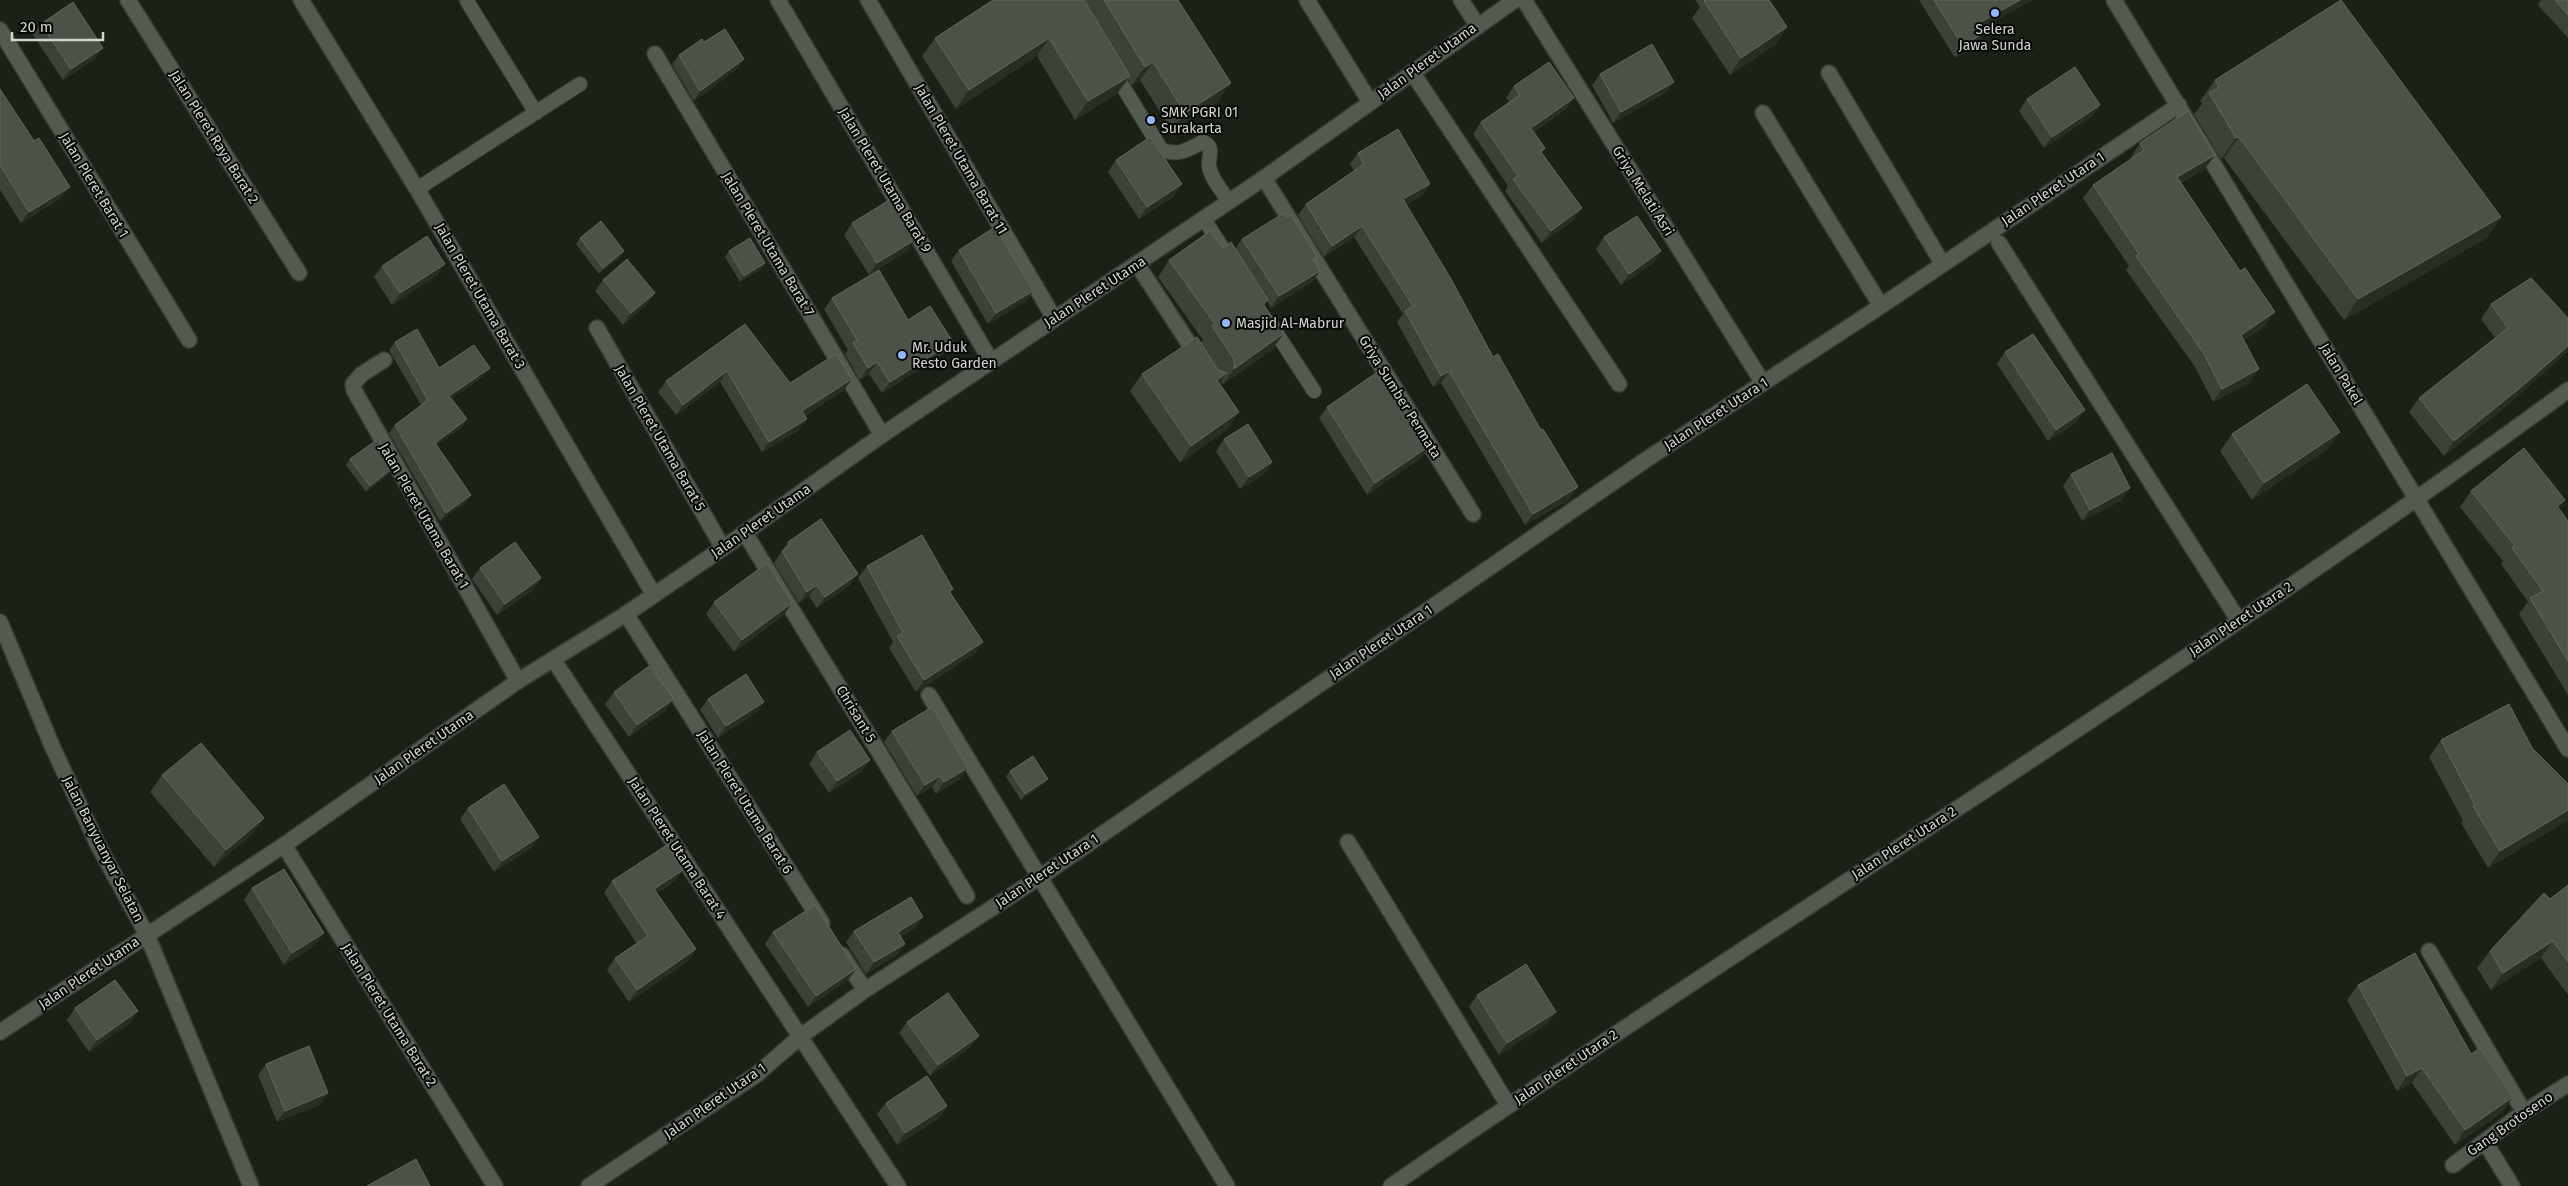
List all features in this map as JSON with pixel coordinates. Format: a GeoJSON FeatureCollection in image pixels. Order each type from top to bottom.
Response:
{"type":"FeatureCollection","features":[{"type":"Feature","properties":{"kind":"street","name":"Jalan Pleret Raya Barat 2"},"geometry":{"type":"LineString","coordinates":[[128,0],[300,273]]}},
{"type":"Feature","properties":{"kind":"street","name":"Jalan Pleret Utama Barat 3"},"geometry":{"type":"LineString","coordinates":[[301,0],[417,189],[654,595]]}},
{"type":"Feature","properties":{"kind":"street","name":"Jalan Pleret Utama Barat 9"},"geometry":{"type":"LineString","coordinates":[[778,0],[991,361]]}},
{"type":"Feature","properties":{"kind":"street","name":"Jalan Pleret Utama Barat 11"},"geometry":{"type":"LineString","coordinates":[[868,0],[1054,318]]}},
{"type":"Feature","properties":{"kind":"street"},"geometry":{"type":"LineString","coordinates":[[1307,0],[1370,102]]}},
{"type":"Feature","properties":{"kind":"street"},"geometry":{"type":"LineString","coordinates":[[1461,0],[1477,25]]}},
{"type":"Feature","properties":{"kind":"street","name":"Jalan Pleret Utama"},"geometry":{"type":"LineString","coordinates":[[0,1032],[284,845],[518,681],[626,614],[723,548],[882,435],[1264,178],[1477,25],[1515,0]]}},
{"type":"Feature","properties":{"kind":"street","name":"Griya Melati Asri"},"geometry":{"type":"LineString","coordinates":[[1524,0],[1763,383]]}},
{"type":"Feature","properties":{"kind":"street","name":"Jalan Pakel"},"geometry":{"type":"LineString","coordinates":[[2114,0],[2568,749]]}},
{"type":"Feature","properties":{"kind":"street","name":"Jalan Pleret Barat 1"},"geometry":{"type":"LineString","coordinates":[[0,30],[189,340]]}},
{"type":"Feature","properties":{"kind":"street","name":"Jalan Pleret Utama Barat 7"},"geometry":{"type":"LineString","coordinates":[[655,54],[882,435]]}},
{"type":"Feature","properties":{"kind":"street"},"geometry":{"type":"LineString","coordinates":[[1412,72],[1619,384]]}},
{"type":"Feature","properties":{"kind":"street"},"geometry":{"type":"LineString","coordinates":[[1829,73],[1942,263]]}},
{"type":"Feature","properties":{"kind":"street","name":"Jalan Pleret Utara 1"},"geometry":{"type":"LineString","coordinates":[[588,1186],[756,1075],[801,1036],[865,990],[1040,877],[1631,471],[1881,306],[1942,263],[2179,105]]}},
{"type":"Feature","properties":{"kind":"street"},"geometry":{"type":"LineString","coordinates":[[1763,113],[1881,306]]}},
{"type":"Feature","properties":{"kind":"street","name":"Griya Sumber Permata"},"geometry":{"type":"LineString","coordinates":[[1264,178],[1473,514]]}},
{"type":"Feature","properties":{"kind":"street"},"geometry":{"type":"LineString","coordinates":[[1999,244],[2239,621]]}},
{"type":"Feature","properties":{"kind":"street"},"geometry":{"type":"LineString","coordinates":[[1137,264],[1209,374]]}},
{"type":"Feature","properties":{"kind":"street","name":"Jalan Pleret Utama Barat 5"},"geometry":{"type":"LineString","coordinates":[[597,328],[723,548]]}},
{"type":"Feature","properties":{"kind":"street","name":"Jalan Pleret Utama Barat 1"},"geometry":{"type":"LineString","coordinates":[[384,360],[357,379],[353,384],[354,390],[518,681]]}},
{"type":"Feature","properties":{"kind":"street","name":"Jalan Pleret Utara 2"},"geometry":{"type":"LineString","coordinates":[[1391,1186],[1508,1105],[2239,621],[2566,396]]}},
{"type":"Feature","properties":{"kind":"street","name":"Chrisant 5"},"geometry":{"type":"LineString","coordinates":[[745,532],[967,896]]}},
{"type":"Feature","properties":{"kind":"street","name":"Jalan Pleret Utama Barat 6"},"geometry":{"type":"LineString","coordinates":[[626,614],[865,990]]}},
{"type":"Feature","properties":{"kind":"street","name":"Jalan Banyuanyar Selatan"},"geometry":{"type":"LineString","coordinates":[[0,622],[53,748],[90,827],[147,935],[252,1186]]}},
{"type":"Feature","properties":{"kind":"street","name":"Jalan Pleret Utama Barat 4"},"geometry":{"type":"LineString","coordinates":[[553,659],[898,1186]]}},
{"type":"Feature","properties":{"kind":"street"},"geometry":{"type":"LineString","coordinates":[[929,695],[1228,1186]]}},
{"type":"Feature","properties":{"kind":"street"},"geometry":{"type":"LineString","coordinates":[[1348,842],[1508,1105]]}},
{"type":"Feature","properties":{"kind":"street","name":"Jalan Pleret Utama Barat 2"},"geometry":{"type":"LineString","coordinates":[[284,845],[495,1186]]}},
{"type":"Feature","properties":{"kind":"street"},"geometry":{"type":"LineString","coordinates":[[2429,951],[2524,1112]]}},
{"type":"Feature","properties":{"kind":"street","name":"Gang Brotoseno"},"geometry":{"type":"LineString","coordinates":[[2453,1165],[2524,1112],[2568,1084]]}},
{"type":"Feature","properties":{"kind":"street"},"geometry":{"type":"LineString","coordinates":[[2485,1142],[2512,1186]]}},
{"type":"Feature","properties":{"kind":"lane"},"geometry":{"type":"LineString","coordinates":[[467,1],[536,113]]}},
{"type":"Feature","properties":{"kind":"lane"},"geometry":{"type":"LineString","coordinates":[[1105,58],[1161,149],[1171,154],[1178,154],[1203,142],[1208,144],[1210,149],[1209,165],[1212,174],[1229,202]]}},
{"type":"Feature","properties":{"kind":"lane"},"geometry":{"type":"LineString","coordinates":[[417,189],[580,84]]}},
{"type":"Feature","properties":{"kind":"lane"},"geometry":{"type":"LineString","coordinates":[[1204,219],[1230,260]]}},
{"type":"Feature","properties":{"kind":"lane"},"geometry":{"type":"LineString","coordinates":[[1261,309],[1314,391]]}},
{"type":"Feature","properties":{"kind":"building"},"geometry":{"type":"Polygon","coordinates":[[[993,0],[1084,0],[1130,76],[1088,101],[1049,38],[969,90],[935,38],[993,0]]]}},
{"type":"Feature","properties":{"kind":"building"},"geometry":{"type":"Polygon","coordinates":[[[1104,0],[1178,0],[1231,83],[1185,113],[1153,62],[1145,67],[1104,0]]]}},
{"type":"Feature","properties":{"kind":"building"},"geometry":{"type":"Polygon","coordinates":[[[1705,0],[1769,0],[1787,27],[1741,58],[1705,0]]]}},
{"type":"Feature","properties":{"kind":"building"},"geometry":{"type":"Polygon","coordinates":[[[1934,0],[2020,0],[1979,23],[1985,32],[1963,46],[1934,0]]]}},
{"type":"Feature","properties":{"kind":"building"},"geometry":{"type":"Polygon","coordinates":[[[2341,0],[2501,217],[2358,299],[2239,137],[2236,138],[2209,93],[2219,87],[2215,80],[2341,0]]]}},
{"type":"Feature","properties":{"kind":"building"},"geometry":{"type":"Polygon","coordinates":[[[2555,0],[2568,0],[2568,15],[2555,0]]]}},
{"type":"Feature","properties":{"kind":"building"},"geometry":{"type":"Polygon","coordinates":[[[73,2],[103,48],[71,69],[41,24],[73,2]]]}},
{"type":"Feature","properties":{"kind":"building"},"geometry":{"type":"Polygon","coordinates":[[[725,29],[744,59],[700,91],[679,55],[702,39],[704,42],[725,29]]]}},
{"type":"Feature","properties":{"kind":"building"},"geometry":{"type":"Polygon","coordinates":[[[1652,44],[1674,82],[1621,112],[1600,74],[1652,44]]]}},
{"type":"Feature","properties":{"kind":"building"},"geometry":{"type":"Polygon","coordinates":[[[1549,62],[1574,98],[1531,128],[1545,148],[1541,152],[1582,208],[1551,231],[1513,179],[1518,176],[1481,122],[1520,95],[1514,86],[1549,62]]]}},
{"type":"Feature","properties":{"kind":"building"},"geometry":{"type":"Polygon","coordinates":[[[2075,67],[2100,105],[2052,137],[2027,99],[2075,67]]]}},
{"type":"Feature","properties":{"kind":"building"},"geometry":{"type":"Polygon","coordinates":[[[0,89],[34,141],[39,138],[70,187],[29,212],[0,165],[0,89]]]}},
{"type":"Feature","properties":{"kind":"building"},"geometry":{"type":"Polygon","coordinates":[[[2188,111],[2215,155],[2177,177],[2240,271],[2245,268],[2275,312],[2241,335],[2259,369],[2222,389],[2204,354],[2136,256],[2139,254],[2093,185],[2144,150],[2140,143],[2188,111]]]}},
{"type":"Feature","properties":{"kind":"building"},"geometry":{"type":"Polygon","coordinates":[[[1398,129],[1430,184],[1403,199],[1451,279],[1493,357],[1498,354],[1541,430],[1543,429],[1578,487],[1533,514],[1449,371],[1441,376],[1405,311],[1413,306],[1362,226],[1332,246],[1306,204],[1364,164],[1358,153],[1398,129]]]}},
{"type":"Feature","properties":{"kind":"building"},"geometry":{"type":"Polygon","coordinates":[[[1150,137],[1182,184],[1147,207],[1116,160],[1150,137]]]}},
{"type":"Feature","properties":{"kind":"building"},"geometry":{"type":"Polygon","coordinates":[[[891,199],[916,239],[877,263],[852,223],[891,199]]]}},
{"type":"Feature","properties":{"kind":"building"},"geometry":{"type":"Polygon","coordinates":[[[1284,213],[1287,217],[1291,215],[1317,257],[1313,259],[1320,271],[1279,296],[1242,239],[1284,213]]]}},
{"type":"Feature","properties":{"kind":"building"},"geometry":{"type":"Polygon","coordinates":[[[1637,216],[1661,251],[1629,274],[1604,237],[1637,216]]]}},
{"type":"Feature","properties":{"kind":"building"},"geometry":{"type":"Polygon","coordinates":[[[601,221],[624,251],[603,268],[580,238],[601,221]]]}},
{"type":"Feature","properties":{"kind":"building"},"geometry":{"type":"Polygon","coordinates":[[[995,227],[1033,291],[996,313],[959,250],[995,227]]]}},
{"type":"Feature","properties":{"kind":"building"},"geometry":{"type":"Polygon","coordinates":[[[1210,231],[1223,248],[1231,242],[1268,300],[1263,304],[1284,333],[1234,369],[1234,359],[1212,326],[1215,324],[1169,260],[1210,231]]]}},
{"type":"Feature","properties":{"kind":"building"},"geometry":{"type":"Polygon","coordinates":[[[427,236],[445,264],[400,293],[382,266],[427,236]]]}},
{"type":"Feature","properties":{"kind":"building"},"geometry":{"type":"Polygon","coordinates":[[[750,238],[765,263],[744,276],[729,251],[750,238]]]}},
{"type":"Feature","properties":{"kind":"building"},"geometry":{"type":"Polygon","coordinates":[[[627,259],[655,293],[631,313],[603,280],[627,259]]]}},
{"type":"Feature","properties":{"kind":"building"},"geometry":{"type":"Polygon","coordinates":[[[879,270],[908,320],[930,306],[953,342],[890,382],[877,362],[868,368],[853,343],[857,340],[832,298],[879,270]]]}},
{"type":"Feature","properties":{"kind":"building"},"geometry":{"type":"Polygon","coordinates":[[[2531,278],[2568,318],[2568,346],[2520,388],[2454,441],[2419,398],[2508,328],[2491,304],[2531,278]]]}},
{"type":"Feature","properties":{"kind":"building"},"geometry":{"type":"Polygon","coordinates":[[[745,324],[790,383],[836,354],[852,379],[802,411],[807,419],[769,442],[727,371],[683,405],[666,381],[745,324]]]}},
{"type":"Feature","properties":{"kind":"building"},"geometry":{"type":"Polygon","coordinates":[[[417,329],[439,368],[474,345],[490,368],[449,396],[467,419],[435,443],[471,495],[446,513],[395,425],[428,400],[395,342],[417,329]]]}},
{"type":"Feature","properties":{"kind":"building"},"geometry":{"type":"Polygon","coordinates":[[[2033,334],[2085,410],[2056,430],[2005,352],[2033,334]]]}},
{"type":"Feature","properties":{"kind":"building"},"geometry":{"type":"Polygon","coordinates":[[[1197,337],[1218,370],[1227,373],[1217,380],[1239,412],[1191,446],[1142,374],[1197,337]]]}},
{"type":"Feature","properties":{"kind":"building"},"geometry":{"type":"Polygon","coordinates":[[[1379,371],[1428,447],[1375,483],[1327,407],[1379,371]]]}},
{"type":"Feature","properties":{"kind":"building"},"geometry":{"type":"Polygon","coordinates":[[[2307,384],[2340,432],[2264,483],[2232,434],[2307,384]]]}},
{"type":"Feature","properties":{"kind":"building"},"geometry":{"type":"Polygon","coordinates":[[[1248,424],[1272,462],[1249,477],[1224,439],[1248,424]]]}},
{"type":"Feature","properties":{"kind":"building"},"geometry":{"type":"Polygon","coordinates":[[[378,439],[394,467],[370,486],[350,459],[378,439]]]}},
{"type":"Feature","properties":{"kind":"building"},"geometry":{"type":"Polygon","coordinates":[[[2524,448],[2565,500],[2557,506],[2568,521],[2568,661],[2530,598],[2543,591],[2512,548],[2515,546],[2471,491],[2524,448]]]}},
{"type":"Feature","properties":{"kind":"building"},"geometry":{"type":"Polygon","coordinates":[[[2112,453],[2130,488],[2090,510],[2071,474],[2112,453]]]}},
{"type":"Feature","properties":{"kind":"building"},"geometry":{"type":"Polygon","coordinates":[[[821,519],[858,574],[825,597],[817,585],[807,592],[782,551],[790,545],[788,542],[821,519]]]}},
{"type":"Feature","properties":{"kind":"building"},"geometry":{"type":"Polygon","coordinates":[[[922,535],[953,589],[949,591],[983,642],[924,680],[897,636],[903,633],[867,566],[922,535]]]}},
{"type":"Feature","properties":{"kind":"building"},"geometry":{"type":"Polygon","coordinates":[[[515,542],[541,578],[505,604],[480,568],[515,542]]]}},
{"type":"Feature","properties":{"kind":"building"},"geometry":{"type":"Polygon","coordinates":[[[767,563],[792,603],[742,640],[714,602],[767,563]]]}},
{"type":"Feature","properties":{"kind":"building"},"geometry":{"type":"Polygon","coordinates":[[[649,666],[674,699],[637,725],[614,692],[649,666]]]}},
{"type":"Feature","properties":{"kind":"building"},"geometry":{"type":"Polygon","coordinates":[[[746,674],[764,702],[726,726],[708,699],[746,674]]]}},
{"type":"Feature","properties":{"kind":"building"},"geometry":{"type":"Polygon","coordinates":[[[2509,704],[2532,748],[2568,784],[2568,810],[2500,851],[2473,806],[2475,805],[2441,740],[2509,704]]]}},
{"type":"Feature","properties":{"kind":"building"},"geometry":{"type":"Polygon","coordinates":[[[932,707],[968,768],[944,782],[940,776],[925,785],[892,731],[932,707]]]}},
{"type":"Feature","properties":{"kind":"building"},"geometry":{"type":"Polygon","coordinates":[[[850,730],[870,760],[837,781],[817,752],[850,730]]]}},
{"type":"Feature","properties":{"kind":"building"},"geometry":{"type":"Polygon","coordinates":[[[201,743],[264,818],[226,850],[162,775],[201,743]]]}},
{"type":"Feature","properties":{"kind":"building"},"geometry":{"type":"Polygon","coordinates":[[[1033,756],[1048,779],[1025,794],[1010,771],[1033,756]]]}},
{"type":"Feature","properties":{"kind":"building"},"geometry":{"type":"Polygon","coordinates":[[[504,784],[539,837],[502,861],[468,808],[504,784]]]}},
{"type":"Feature","properties":{"kind":"building"},"geometry":{"type":"Polygon","coordinates":[[[667,845],[683,870],[654,889],[696,949],[637,990],[615,958],[648,936],[612,881],[667,845]]]}},
{"type":"Feature","properties":{"kind":"building"},"geometry":{"type":"Polygon","coordinates":[[[284,869],[324,933],[292,953],[252,888],[284,869]]]}},
{"type":"Feature","properties":{"kind":"building"},"geometry":{"type":"Polygon","coordinates":[[[2568,885],[2568,962],[2553,941],[2503,973],[2490,951],[2544,893],[2550,899],[2568,885]]]}},
{"type":"Feature","properties":{"kind":"building"},"geometry":{"type":"Polygon","coordinates":[[[911,897],[923,917],[898,932],[905,944],[874,962],[854,931],[911,897]]]}},
{"type":"Feature","properties":{"kind":"building"},"geometry":{"type":"Polygon","coordinates":[[[815,905],[856,969],[816,996],[773,932],[815,905]]]}},
{"type":"Feature","properties":{"kind":"building"},"geometry":{"type":"Polygon","coordinates":[[[2415,953],[2471,1054],[2480,1048],[2513,1097],[2465,1130],[2422,1068],[2407,1076],[2358,985],[2415,953]]]}},
{"type":"Feature","properties":{"kind":"building"},"geometry":{"type":"Polygon","coordinates":[[[1526,964],[1556,1012],[1507,1043],[1477,995],[1526,964]]]}},
{"type":"Feature","properties":{"kind":"building"},"geometry":{"type":"Polygon","coordinates":[[[115,980],[138,1011],[97,1040],[75,1008],[115,980]]]}},
{"type":"Feature","properties":{"kind":"building"},"geometry":{"type":"Polygon","coordinates":[[[948,993],[979,1036],[938,1065],[907,1022],[948,993]]]}},
{"type":"Feature","properties":{"kind":"building"},"geometry":{"type":"Polygon","coordinates":[[[309,1046],[328,1093],[285,1111],[266,1064],[309,1046]]]}},
{"type":"Feature","properties":{"kind":"building"},"geometry":{"type":"Polygon","coordinates":[[[927,1076],[947,1106],[905,1133],[886,1103],[927,1076]]]}},
{"type":"Feature","properties":{"kind":"building"},"geometry":{"type":"Polygon","coordinates":[[[416,1159],[430,1186],[367,1186],[416,1159]]]}},
{"type":"Feature","properties":{"kind":"place","name":"Selera Jawa Sunda"},"geometry":{"type":"Point","coordinates":[1995,13]}},
{"type":"Feature","properties":{"kind":"place","name":"SMK PGRI 01 Surakarta"},"geometry":{"type":"Point","coordinates":[1151,120]}},
{"type":"Feature","properties":{"kind":"place","name":"Masjid Al-Mabrur"},"geometry":{"type":"Point","coordinates":[1226,323]}},
{"type":"Feature","properties":{"kind":"place","name":"Mr. Uduk Resto Garden"},"geometry":{"type":"Point","coordinates":[902,355]}}]}
